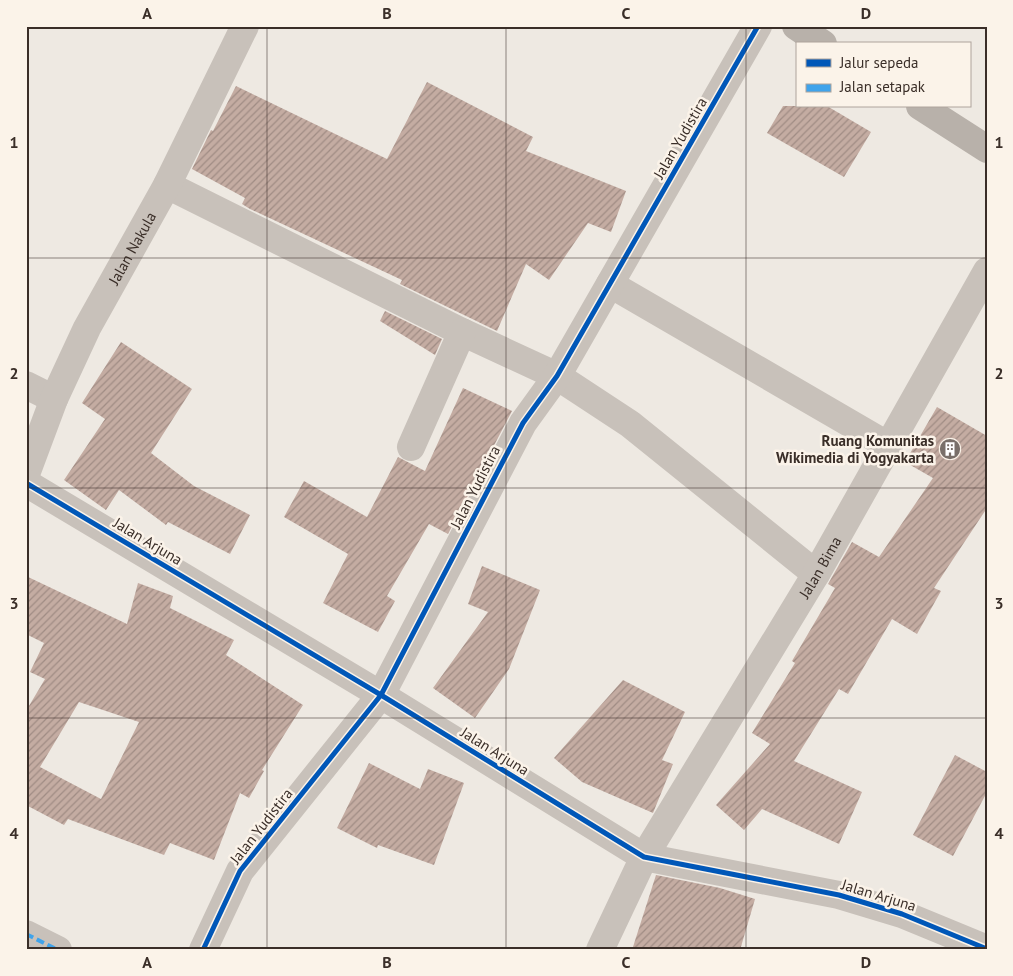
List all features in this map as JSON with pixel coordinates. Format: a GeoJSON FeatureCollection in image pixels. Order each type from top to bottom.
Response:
{"type":"FeatureCollection","features":[{"type":"Feature","properties":{"kind":"main road"},"geometry":{"type":"LineString","coordinates":[[796,26],[820,42]]}},
{"type":"Feature","properties":{"kind":"main road"},"geometry":{"type":"LineString","coordinates":[[923,108],[987,149]]}},
{"type":"Feature","properties":{"kind":"street","name":"Jalan Nakula"},"geometry":{"type":"LineString","coordinates":[[26,474],[54,399],[88,328],[167,185],[245,26]]}},
{"type":"Feature","properties":{"kind":"street","name":"Jalan Yudistira"},"geometry":{"type":"LineString","coordinates":[[202,950],[240,871],[381,694],[523,423],[557,376],[758,26]]}},
{"type":"Feature","properties":{"kind":"street"},"geometry":{"type":"LineString","coordinates":[[167,185],[462,332],[557,376],[630,424],[816,574]]}},
{"type":"Feature","properties":{"kind":"street","name":"Jalan Bima"},"geometry":{"type":"LineString","coordinates":[[600,950],[644,857],[816,574],[987,271]]}},
{"type":"Feature","properties":{"kind":"street"},"geometry":{"type":"LineString","coordinates":[[610,284],[888,446]]}},
{"type":"Feature","properties":{"kind":"street"},"geometry":{"type":"LineString","coordinates":[[411,447],[462,332]]}},
{"type":"Feature","properties":{"kind":"street"},"geometry":{"type":"LineString","coordinates":[[26,385],[54,399]]}},
{"type":"Feature","properties":{"kind":"street","name":"Jalan Arjuna"},"geometry":{"type":"LineString","coordinates":[[26,482],[381,694],[644,857],[839,895],[902,914],[987,949]]}},
{"type":"Feature","properties":{"kind":"street"},"geometry":{"type":"LineString","coordinates":[[26,934],[58,950]]}},
{"type":"Feature","properties":{"kind":"building"},"geometry":{"type":"Polygon","coordinates":[[[427,82],[533,137],[526,151],[626,191],[611,232],[588,223],[549,280],[526,264],[497,331],[400,284],[402,280],[250,209],[242,204],[245,198],[192,169],[236,86],[387,159],[427,82]]]}},
{"type":"Feature","properties":{"kind":"building"},"geometry":{"type":"Polygon","coordinates":[[[783,106],[830,108],[871,132],[844,177],[767,133],[783,106]]]}},
{"type":"Feature","properties":{"kind":"building"},"geometry":{"type":"Polygon","coordinates":[[[385,311],[442,339],[435,355],[380,321],[385,311]]]}},
{"type":"Feature","properties":{"kind":"building"},"geometry":{"type":"Polygon","coordinates":[[[121,342],[192,389],[151,453],[194,486],[250,515],[230,554],[168,522],[166,525],[119,490],[106,510],[64,480],[105,419],[82,403],[121,342]]]}},
{"type":"Feature","properties":{"kind":"building"},"geometry":{"type":"Polygon","coordinates":[[[463,388],[512,411],[448,534],[429,524],[387,596],[395,601],[378,632],[323,603],[348,554],[284,517],[304,481],[367,517],[398,457],[425,471],[463,388]]]}},
{"type":"Feature","properties":{"kind":"building"},"geometry":{"type":"Polygon","coordinates":[[[937,407],[987,436],[987,508],[934,588],[941,591],[917,634],[892,619],[848,694],[839,689],[794,761],[862,792],[839,844],[762,809],[744,830],[716,805],[770,744],[752,733],[795,663],[792,661],[835,588],[828,584],[852,542],[879,557],[933,478],[905,462],[937,407]]]}},
{"type":"Feature","properties":{"kind":"building"},"geometry":{"type":"Polygon","coordinates":[[[482,566],[540,590],[509,669],[475,718],[433,688],[488,612],[468,604],[482,566]]]}},
{"type":"Feature","properties":{"kind":"building"},"geometry":{"type":"Polygon","coordinates":[[[26,576],[127,624],[138,583],[173,596],[170,608],[234,640],[226,655],[303,705],[262,770],[264,771],[249,798],[240,793],[214,860],[170,843],[164,855],[68,819],[64,825],[26,805],[26,711],[45,679],[30,672],[44,643],[26,634],[26,576]],[[79,702],[40,767],[101,799],[139,722],[79,702]]]}},
{"type":"Feature","properties":{"kind":"building"},"geometry":{"type":"Polygon","coordinates":[[[623,680],[685,712],[662,760],[673,764],[653,813],[582,782],[554,758],[623,680]]]}},
{"type":"Feature","properties":{"kind":"building"},"geometry":{"type":"Polygon","coordinates":[[[955,755],[987,772],[987,792],[953,856],[913,835],[955,755]]]}},
{"type":"Feature","properties":{"kind":"building"},"geometry":{"type":"Polygon","coordinates":[[[369,763],[420,789],[428,769],[464,783],[434,865],[378,845],[377,848],[337,828],[369,763]]]}},
{"type":"Feature","properties":{"kind":"building"},"geometry":{"type":"Polygon","coordinates":[[[656,875],[720,888],[755,899],[740,950],[632,950],[656,875]]]}},
{"type":"Feature","properties":{"kind":"marked path"},"geometry":{"type":"LineString","coordinates":[[26,934],[58,950]]}},
{"type":"Feature","properties":{"kind":"cycle path"},"geometry":{"type":"LineString","coordinates":[[203,950],[240,871],[381,695],[523,423],[557,376],[758,26]]}},
{"type":"Feature","properties":{"kind":"cycle path"},"geometry":{"type":"LineString","coordinates":[[26,483],[381,695],[644,857],[839,895],[902,914],[987,949]]}},
{"type":"Feature","properties":{"kind":"place","name":"Ruang Komunitas Wikimedia di Yogyakarta"},"geometry":{"type":"Point","coordinates":[950,449]}}]}
